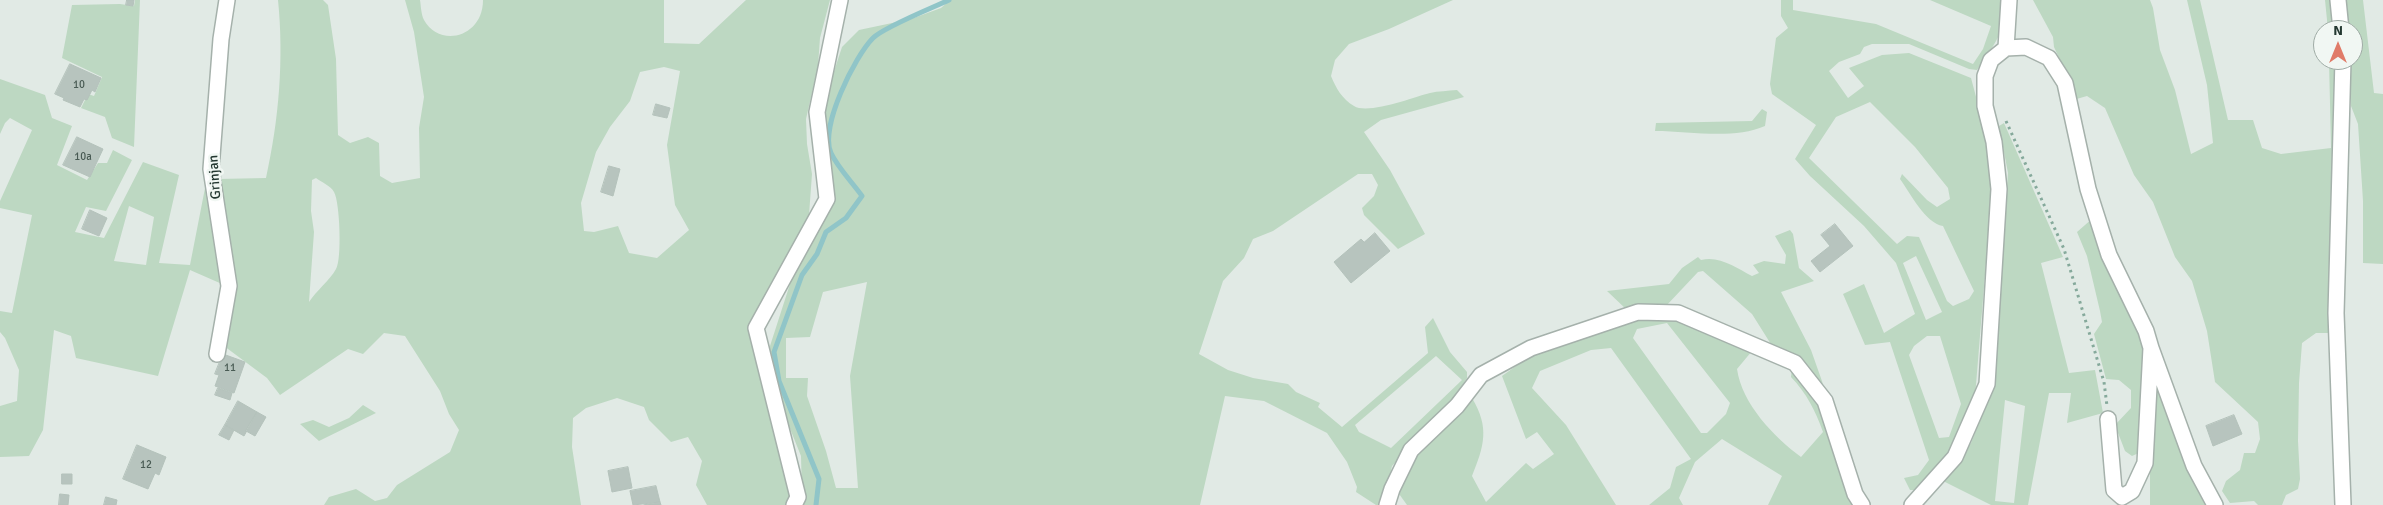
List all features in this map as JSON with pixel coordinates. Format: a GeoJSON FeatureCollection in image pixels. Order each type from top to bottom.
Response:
{"type":"FeatureCollection","features":[{"type":"Feature","properties":{"kind":"street","name":"Grinjan"},"geometry":{"type":"LineString","coordinates":[[217,354],[229,286],[211,169],[221,39],[227,0]]}},
{"type":"Feature","properties":{"kind":"street"},"geometry":{"type":"LineString","coordinates":[[794,505],[798,497],[756,328],[827,199],[817,112],[840,0]]}},
{"type":"Feature","properties":{"kind":"street"},"geometry":{"type":"LineString","coordinates":[[2006,48],[2009,0]]}},
{"type":"Feature","properties":{"kind":"street"},"geometry":{"type":"LineString","coordinates":[[2338,0],[2340,20]]}},
{"type":"Feature","properties":{"kind":"street"},"geometry":{"type":"LineString","coordinates":[[1912,505],[1955,457],[1987,384],[1999,189],[1994,142],[1985,106],[1985,76],[1991,60],[2006,48],[2026,47],[2048,58],[2065,83],[2088,189],[2109,255],[2146,331],[2194,466],[2214,505]]}},
{"type":"Feature","properties":{"kind":"street"},"geometry":{"type":"LineString","coordinates":[[2343,70],[2336,314],[2343,505]]}},
{"type":"Feature","properties":{"kind":"street"},"geometry":{"type":"LineString","coordinates":[[1388,505],[1392,489],[1411,450],[1456,406],[1481,375],[1531,348],[1638,312],[1678,314],[1795,364],[1825,401],[1855,494],[1862,505]]}},
{"type":"Feature","properties":{"kind":"street"},"geometry":{"type":"LineString","coordinates":[[2108,419],[2114,490],[2122,498],[2132,491],[2145,463],[2151,348]]}},
{"type":"Feature","properties":{"kind":"path"},"geometry":{"type":"LineString","coordinates":[[2006,120],[2064,249],[2104,382],[2108,419]]}},
{"type":"Feature","properties":{"kind":"green space"},"geometry":{"type":"Polygon","coordinates":[[[135,0],[140,0],[134,147],[112,138],[105,117],[81,108],[88,94],[94,96],[102,77],[62,58],[72,5],[120,4],[134,6],[135,0]]]}},
{"type":"Feature","properties":{"kind":"green space"},"geometry":{"type":"Polygon","coordinates":[[[278,0],[323,0],[328,5],[336,59],[338,135],[350,143],[368,137],[379,143],[380,176],[392,183],[420,178],[419,128],[424,97],[414,32],[405,0],[420,0],[423,18],[431,29],[449,36],[459,35],[476,23],[481,13],[483,0],[664,0],[664,43],[699,44],[746,0],[830,0],[820,38],[818,66],[806,119],[807,144],[812,174],[809,215],[793,250],[758,341],[755,359],[773,419],[791,464],[789,505],[707,505],[696,485],[702,461],[688,437],[671,442],[649,420],[644,407],[617,398],[586,408],[573,418],[572,447],[581,505],[324,505],[329,497],[356,489],[375,501],[387,498],[397,485],[450,452],[459,430],[449,414],[440,391],[405,336],[384,333],[363,354],[348,349],[280,395],[267,378],[224,346],[218,179],[266,178],[277,112],[280,22],[278,0]],[[664,67],[640,72],[630,101],[610,127],[596,152],[581,203],[584,231],[594,232],[618,226],[629,253],[657,258],[689,230],[675,205],[667,145],[680,71],[664,67]],[[316,178],[312,180],[311,211],[314,232],[309,302],[336,269],[340,243],[338,207],[334,192],[316,178]]]}},
{"type":"Feature","properties":{"kind":"green space"},"geometry":{"type":"Polygon","coordinates":[[[950,0],[1453,0],[1389,29],[1349,44],[1335,60],[1331,76],[1343,97],[1354,106],[1361,108],[1380,107],[1440,91],[1457,90],[1464,97],[1381,120],[1364,132],[1390,170],[1425,234],[1398,249],[1364,215],[1362,208],[1374,196],[1378,185],[1372,174],[1358,174],[1273,231],[1253,239],[1244,258],[1223,281],[1199,354],[1228,370],[1253,378],[1288,384],[1296,392],[1320,403],[1318,407],[1342,427],[1428,353],[1425,327],[1433,318],[1450,352],[1467,372],[1467,378],[1452,402],[1392,466],[1383,505],[1376,505],[1356,492],[1357,487],[1347,462],[1327,433],[1264,401],[1225,396],[1200,505],[799,505],[802,495],[801,456],[775,391],[769,366],[770,346],[800,253],[822,197],[822,108],[842,47],[859,30],[911,19],[941,8],[950,0]],[[867,282],[823,292],[810,337],[786,338],[786,378],[808,378],[807,396],[826,451],[836,488],[858,488],[850,376],[867,282]],[[1436,356],[1355,425],[1359,432],[1391,448],[1462,380],[1436,356]]]}},
{"type":"Feature","properties":{"kind":"green space"},"geometry":{"type":"Polygon","coordinates":[[[1781,0],[1793,0],[1793,10],[1876,24],[1973,64],[1983,49],[1991,26],[1930,0],[2005,0],[2006,9],[2002,28],[1977,70],[1969,69],[1909,44],[1872,44],[1864,47],[1860,54],[1839,62],[1829,71],[1848,98],[1864,86],[1849,68],[1882,55],[1909,53],[1971,78],[1983,123],[1991,186],[1975,397],[1956,441],[1939,467],[1915,490],[1910,490],[1904,478],[1918,475],[1929,460],[1890,342],[1865,345],[1843,294],[1864,284],[1884,333],[1915,314],[1896,263],[1864,226],[1810,176],[1795,159],[1816,125],[1772,94],[1770,84],[1776,38],[1788,28],[1781,16],[1781,0]],[[1870,102],[1836,117],[1809,158],[1897,244],[1907,236],[1919,237],[1947,301],[1953,306],[1969,299],[1974,291],[1943,226],[1936,224],[1924,214],[1900,179],[1902,174],[1927,200],[1937,207],[1950,199],[1948,188],[1915,147],[1870,102]],[[1916,256],[1903,263],[1926,320],[1942,312],[1916,256]],[[1927,336],[1914,346],[1909,355],[1939,438],[1949,437],[1961,404],[1940,336],[1927,336]]]}},
{"type":"Feature","properties":{"kind":"green space"},"geometry":{"type":"Polygon","coordinates":[[[2033,0],[2150,0],[2160,50],[2175,90],[2191,154],[2213,143],[2207,85],[2187,0],[2200,0],[2228,120],[2253,120],[2262,148],[2281,154],[2331,148],[2329,70],[2338,70],[2331,333],[2316,333],[2302,343],[2298,441],[2300,479],[2298,489],[2286,495],[2282,505],[2258,505],[2254,501],[2230,503],[2222,491],[2226,481],[2240,470],[2244,453],[2255,453],[2260,439],[2258,422],[2215,382],[2207,331],[2192,281],[2175,257],[2153,202],[2134,175],[2105,108],[2087,96],[2073,100],[2066,73],[2054,47],[2053,37],[2033,0]]]}},
{"type":"Feature","properties":{"kind":"green space"},"geometry":{"type":"Polygon","coordinates":[[[2325,0],[2333,0],[2334,20],[2327,20],[2325,0]]]}},
{"type":"Feature","properties":{"kind":"green space"},"geometry":{"type":"Polygon","coordinates":[[[2344,0],[2363,0],[2374,93],[2383,94],[2383,264],[2363,263],[2363,201],[2358,124],[2351,106],[2349,70],[2363,70],[2363,20],[2346,20],[2344,0]]]}},
{"type":"Feature","properties":{"kind":"green space"},"geometry":{"type":"Polygon","coordinates":[[[0,79],[45,95],[52,118],[72,126],[57,165],[87,180],[98,163],[107,163],[113,150],[132,160],[106,211],[86,207],[75,232],[104,238],[143,162],[179,175],[159,263],[190,265],[206,183],[222,284],[190,270],[158,376],[76,358],[71,336],[54,330],[43,430],[29,456],[0,457],[0,406],[17,401],[19,370],[5,338],[0,332],[0,311],[12,313],[32,215],[0,208],[0,201],[32,130],[10,118],[5,123],[0,134],[0,79]],[[129,206],[114,261],[146,265],[154,217],[129,206]]]}},
{"type":"Feature","properties":{"kind":"green space"},"geometry":{"type":"Polygon","coordinates":[[[1762,109],[1767,112],[1765,126],[1739,133],[1711,134],[1655,131],[1656,123],[1752,121],[1762,109]]]}},
{"type":"Feature","properties":{"kind":"green space"},"geometry":{"type":"Polygon","coordinates":[[[2004,123],[2063,257],[2041,263],[2069,373],[2095,370],[2103,413],[2067,423],[2071,393],[2049,393],[2028,505],[1991,505],[1943,481],[1971,443],[1991,393],[1994,375],[2008,173],[1999,126],[2004,123]],[[2005,400],[1995,501],[2014,503],[2025,406],[2005,400]]]}},
{"type":"Feature","properties":{"kind":"green space"},"geometry":{"type":"Polygon","coordinates":[[[2093,218],[2144,340],[2141,452],[2132,456],[2125,451],[2115,425],[2131,408],[2131,390],[2119,380],[2106,379],[2094,334],[2102,322],[2100,311],[2087,256],[2077,232],[2093,218]]]}},
{"type":"Feature","properties":{"kind":"green space"},"geometry":{"type":"Polygon","coordinates":[[[1790,230],[1793,234],[1799,268],[1814,281],[1781,292],[1811,350],[1823,384],[1797,360],[1774,349],[1752,314],[1703,271],[1698,272],[1666,306],[1627,310],[1607,291],[1669,284],[1682,268],[1698,257],[1701,260],[1714,259],[1721,261],[1752,276],[1759,273],[1753,265],[1764,261],[1785,264],[1786,255],[1775,236],[1790,230]]]}},
{"type":"Feature","properties":{"kind":"green space"},"geometry":{"type":"Polygon","coordinates":[[[1633,318],[1676,318],[1752,351],[1737,369],[1745,395],[1770,430],[1801,457],[1823,432],[1810,403],[1791,377],[1792,368],[1815,392],[1836,450],[1842,480],[1852,505],[1768,505],[1782,476],[1722,439],[1695,462],[1679,498],[1683,505],[1649,505],[1670,488],[1676,467],[1691,459],[1611,348],[1591,350],[1540,371],[1532,388],[1566,425],[1616,505],[1407,505],[1397,491],[1413,459],[1472,398],[1481,419],[1483,437],[1480,455],[1472,476],[1486,502],[1526,463],[1533,469],[1554,454],[1537,432],[1526,439],[1502,376],[1537,351],[1633,318]],[[1667,323],[1637,329],[1633,338],[1701,433],[1707,433],[1726,414],[1730,403],[1667,323]]]}},
{"type":"Feature","properties":{"kind":"green space"},"geometry":{"type":"Polygon","coordinates":[[[2156,372],[2209,505],[2150,505],[2150,435],[2156,372]]]}},
{"type":"Feature","properties":{"kind":"green space"},"geometry":{"type":"Polygon","coordinates":[[[363,405],[376,413],[319,441],[300,424],[313,420],[329,427],[349,418],[363,405]]]}},
{"type":"Feature","properties":{"kind":"building"},"geometry":{"type":"Polygon","coordinates":[[[127,0],[134,0],[133,6],[126,5],[127,0]]]}},
{"type":"Feature","properties":{"kind":"building"},"geometry":{"type":"Polygon","coordinates":[[[70,64],[101,78],[95,92],[92,90],[87,100],[84,99],[80,107],[63,100],[64,98],[55,94],[70,64]]]}},
{"type":"Feature","properties":{"kind":"building"},"geometry":{"type":"Polygon","coordinates":[[[656,104],[670,108],[667,118],[653,115],[656,104]]]}},
{"type":"Feature","properties":{"kind":"building"},"geometry":{"type":"Polygon","coordinates":[[[77,137],[103,149],[90,177],[63,165],[77,137]]]}},
{"type":"Feature","properties":{"kind":"building"},"geometry":{"type":"Polygon","coordinates":[[[609,166],[620,169],[613,196],[601,192],[609,166]]]}},
{"type":"Feature","properties":{"kind":"building"},"geometry":{"type":"Polygon","coordinates":[[[90,210],[107,218],[99,236],[82,229],[90,210]]]}},
{"type":"Feature","properties":{"kind":"building"},"geometry":{"type":"Polygon","coordinates":[[[1835,224],[1853,246],[1820,272],[1811,261],[1830,246],[1821,235],[1835,224]]]}},
{"type":"Feature","properties":{"kind":"building"},"geometry":{"type":"Polygon","coordinates":[[[1375,233],[1390,251],[1351,283],[1334,262],[1361,239],[1364,242],[1375,233]]]}},
{"type":"Feature","properties":{"kind":"building"},"geometry":{"type":"Polygon","coordinates":[[[223,354],[245,362],[234,393],[215,386],[219,375],[215,374],[223,354]]]}},
{"type":"Feature","properties":{"kind":"building"},"geometry":{"type":"Polygon","coordinates":[[[218,388],[232,393],[230,400],[215,395],[218,388]]]}},
{"type":"Feature","properties":{"kind":"building"},"geometry":{"type":"Polygon","coordinates":[[[238,401],[257,412],[244,436],[225,425],[238,401]]]}},
{"type":"Feature","properties":{"kind":"building"},"geometry":{"type":"Polygon","coordinates":[[[257,412],[266,417],[255,436],[246,431],[257,412]]]}},
{"type":"Feature","properties":{"kind":"building"},"geometry":{"type":"Polygon","coordinates":[[[2234,415],[2242,434],[2213,446],[2206,426],[2234,415]]]}},
{"type":"Feature","properties":{"kind":"building"},"geometry":{"type":"Polygon","coordinates":[[[225,425],[234,430],[229,440],[219,435],[225,425]]]}},
{"type":"Feature","properties":{"kind":"building"},"geometry":{"type":"Polygon","coordinates":[[[137,445],[166,457],[159,475],[155,473],[148,489],[123,479],[137,445]]]}},
{"type":"Feature","properties":{"kind":"building"},"geometry":{"type":"Polygon","coordinates":[[[628,467],[632,488],[612,492],[608,471],[628,467]]]}},
{"type":"Feature","properties":{"kind":"building"},"geometry":{"type":"Polygon","coordinates":[[[62,474],[72,474],[72,484],[62,484],[62,474]]]}},
{"type":"Feature","properties":{"kind":"building"},"geometry":{"type":"Polygon","coordinates":[[[656,486],[660,502],[633,505],[630,491],[656,486]]]}},
{"type":"Feature","properties":{"kind":"building"},"geometry":{"type":"Polygon","coordinates":[[[60,494],[69,495],[68,505],[59,505],[60,494]]]}},
{"type":"Feature","properties":{"kind":"building"},"geometry":{"type":"Polygon","coordinates":[[[106,497],[117,500],[116,505],[104,505],[106,497]]]}},
{"type":"Feature","properties":{"kind":"building"},"geometry":{"type":"Polygon","coordinates":[[[660,502],[661,505],[644,505],[660,502]]]}},
{"type":"Feature","properties":{"kind":"waterway"},"geometry":{"type":"LineString","coordinates":[[816,505],[819,479],[779,381],[774,352],[802,275],[817,254],[826,232],[846,218],[862,196],[841,170],[831,153],[829,142],[830,127],[834,110],[857,60],[873,38],[897,23],[949,0]]}}]}
